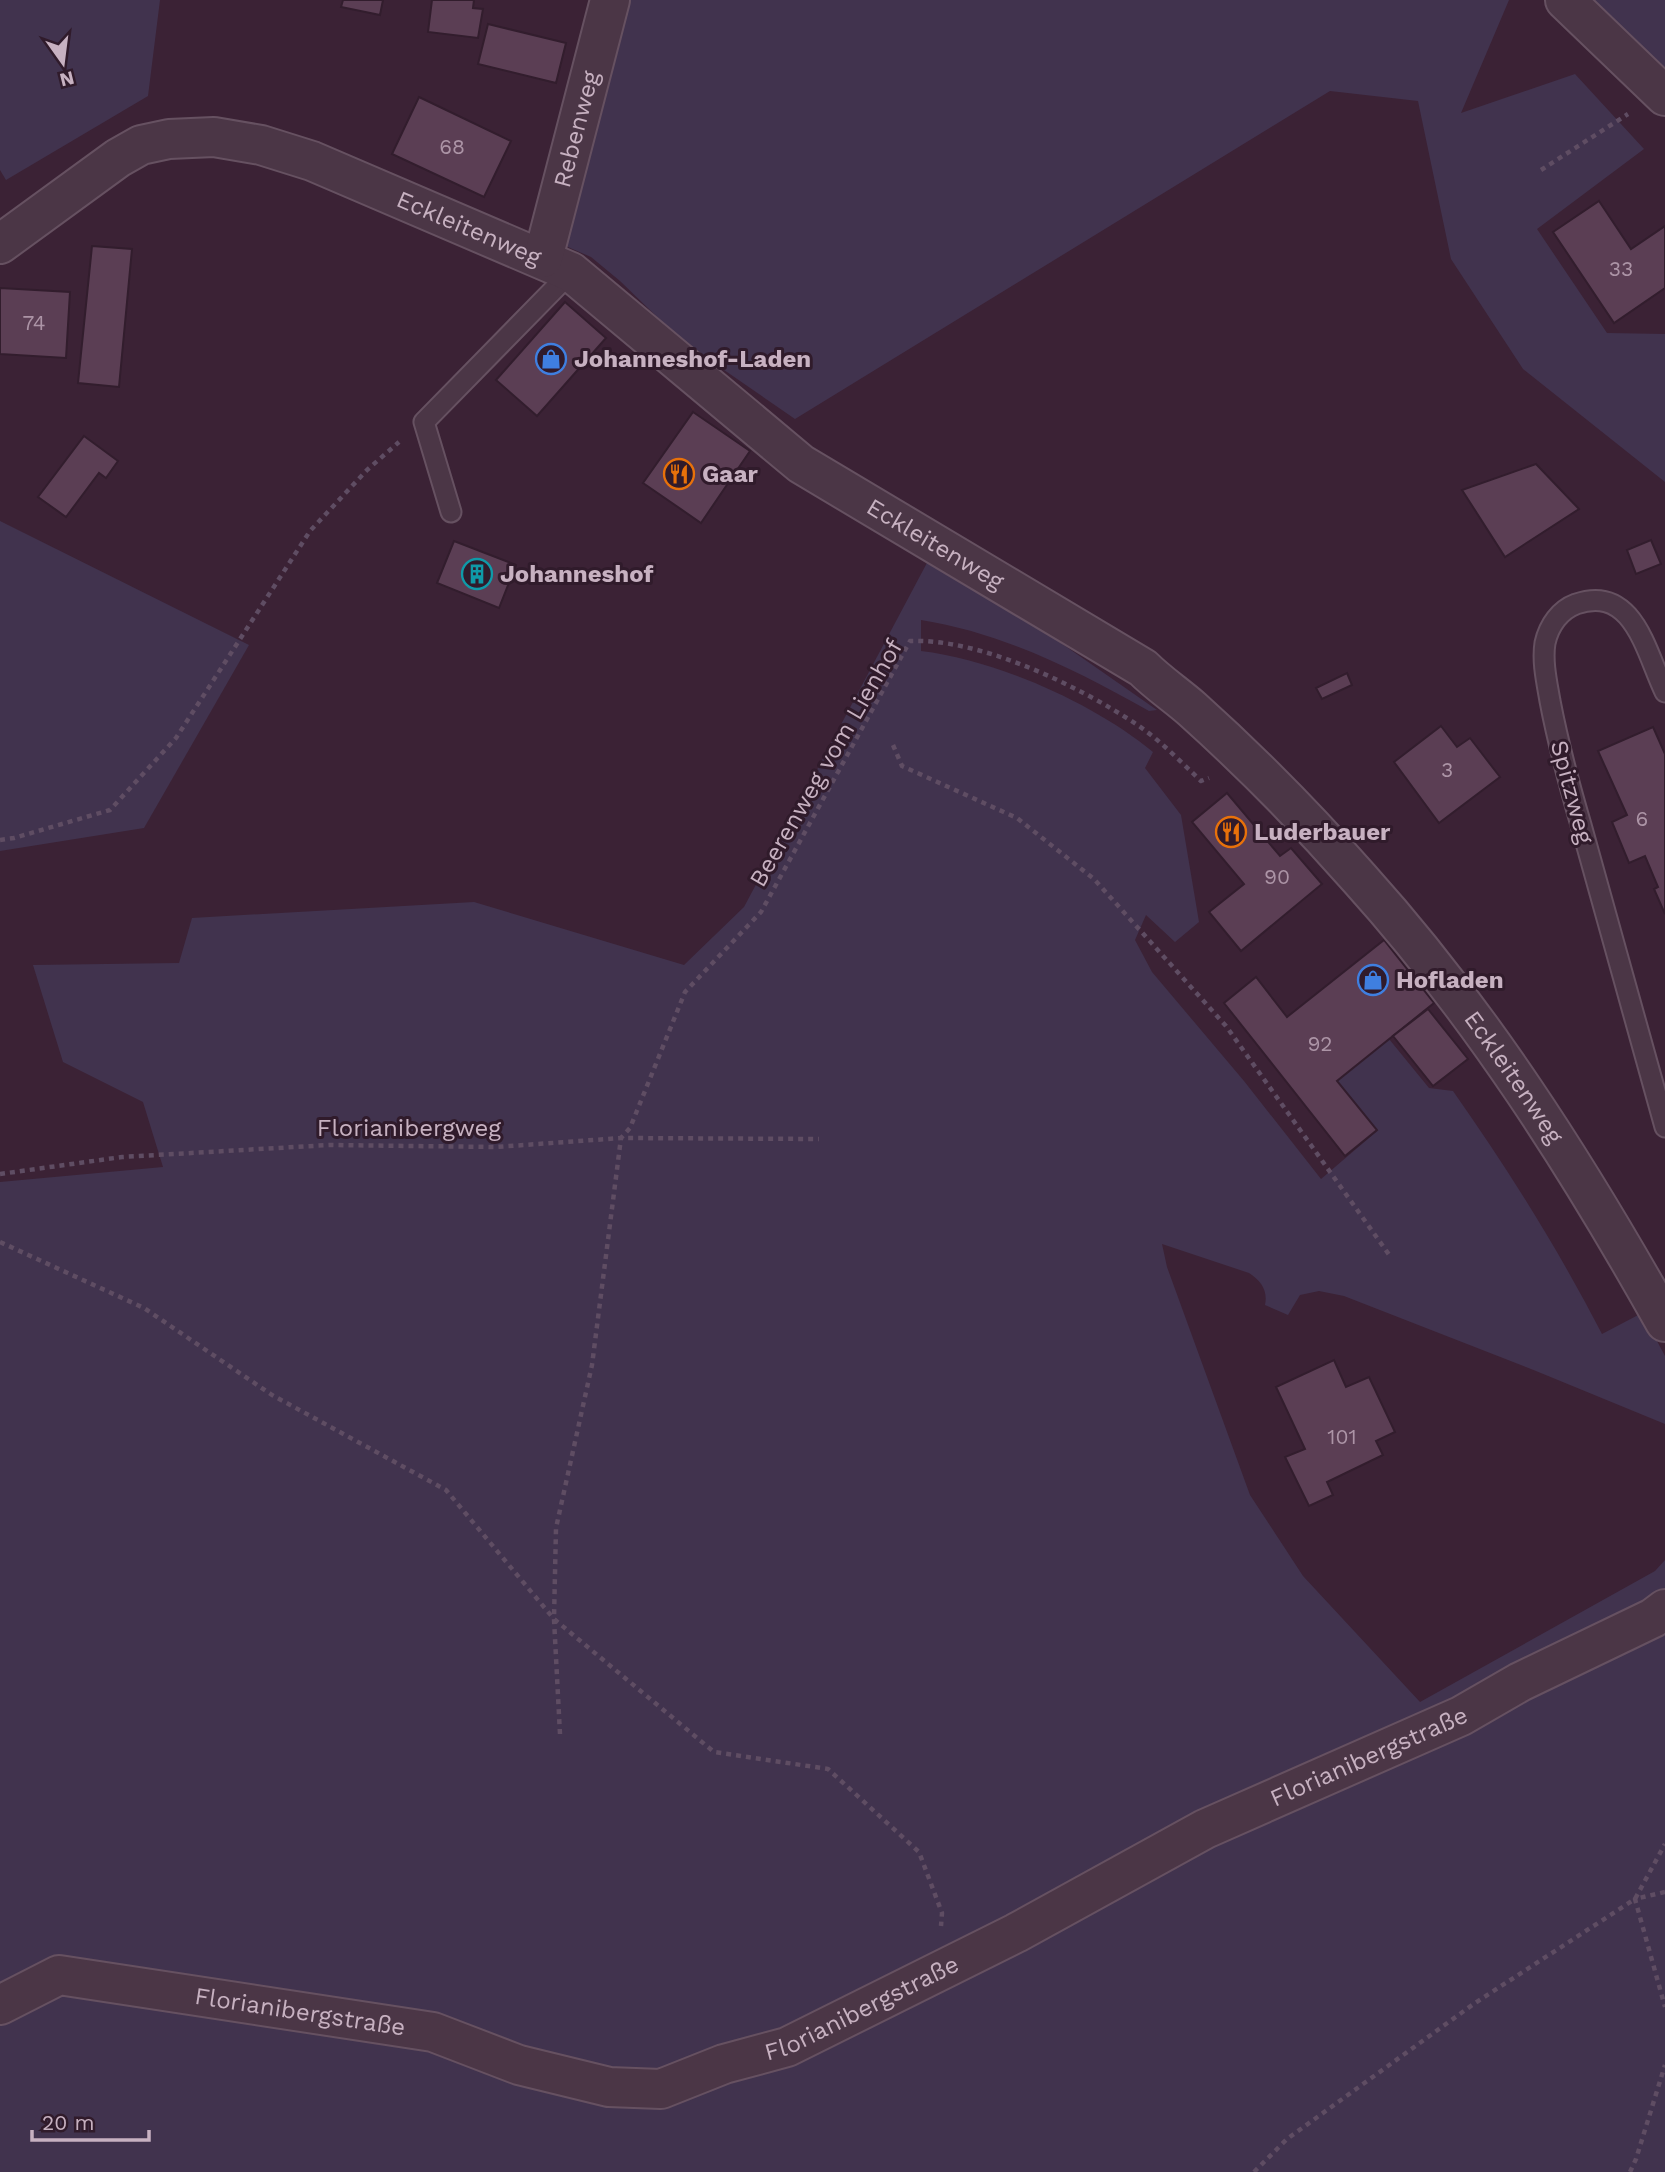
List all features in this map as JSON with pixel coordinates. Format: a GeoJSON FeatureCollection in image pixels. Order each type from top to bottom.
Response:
{"type":"FeatureCollection","features":[{"type":"Feature","properties":{"kind":"street","name":"Rebenweg"},"geometry":{"type":"LineString","coordinates":[[557,265],[582,117],[610,0]]}},
{"type":"Feature","properties":{"kind":"street"},"geometry":{"type":"LineString","coordinates":[[1565,0],[1663,94]]}},
{"type":"Feature","properties":{"kind":"street","name":"Eckleitenweg"},"geometry":{"type":"LineString","coordinates":[[0,244],[117,159],[141,145],[169,139],[214,137],[261,145],[312,161],[557,265],[801,464],[1143,668],[1236,750],[1359,878],[1490,1038],[1564,1152],[1665,1322]]}},
{"type":"Feature","properties":{"kind":"street","name":"Florianibergstraße"},"geometry":{"type":"LineString","coordinates":[[0,2005],[59,1975],[433,2032],[519,2065],[609,2087],[661,2089],[724,2064],[787,2047],[1016,1934],[1205,1829],[1461,1716],[1520,1682],[1653,1618],[1665,1609]]}},
{"type":"Feature","properties":{"kind":"lane"},"geometry":{"type":"LineString","coordinates":[[451,512],[424,422],[557,265]]}},
{"type":"Feature","properties":{"kind":"lane","name":"Spitzweg"},"geometry":{"type":"LineString","coordinates":[[1665,692],[1642,637],[1622,608],[1604,599],[1584,601],[1565,608],[1554,622],[1545,643],[1545,674],[1558,745],[1665,1127]]}},
{"type":"Feature","properties":{"kind":"path"},"geometry":{"type":"LineString","coordinates":[[1541,170],[1663,94]]}},
{"type":"Feature","properties":{"kind":"path"},"geometry":{"type":"LineString","coordinates":[[0,840],[110,810],[176,737],[310,531],[367,470],[424,422]]}},
{"type":"Feature","properties":{"kind":"path","name":"Beerenweg vom Lienhof"},"geometry":{"type":"LineString","coordinates":[[621,1138],[630,1128],[685,992],[761,912],[910,641],[959,646],[1004,659],[1049,677],[1138,725],[1201,781],[1216,774],[1236,750]]}},
{"type":"Feature","properties":{"kind":"path"},"geometry":{"type":"LineString","coordinates":[[893,745],[902,766],[1017,818],[1094,879],[1226,1026],[1390,1256]]}},
{"type":"Feature","properties":{"kind":"path"},"geometry":{"type":"LineString","coordinates":[[560,1734],[554,1619],[556,1528],[592,1365],[621,1138]]}},
{"type":"Feature","properties":{"kind":"path","name":"Florianibergweg"},"geometry":{"type":"LineString","coordinates":[[0,1174],[122,1157],[329,1145],[496,1147],[621,1138],[819,1139]]}},
{"type":"Feature","properties":{"kind":"path"},"geometry":{"type":"LineString","coordinates":[[0,1242],[144,1308],[272,1395],[446,1490],[554,1619],[715,1752],[828,1769],[919,1852],[942,1913],[937,1973]]}},
{"type":"Feature","properties":{"kind":"path"},"geometry":{"type":"LineString","coordinates":[[1665,1844],[1635,1899],[1665,2007]]}},
{"type":"Feature","properties":{"kind":"path"},"geometry":{"type":"LineString","coordinates":[[1254,2172],[1287,2139],[1475,2003],[1635,1899],[1665,1892]]}},
{"type":"Feature","properties":{"kind":"path"},"geometry":{"type":"LineString","coordinates":[[1630,2172],[1665,2065]]}},
{"type":"Feature","properties":{"kind":"shaded area"},"geometry":{"type":"Polygon","coordinates":[[[0,0],[160,0],[148,96],[6,180],[0,170],[0,0]]]}},
{"type":"Feature","properties":{"kind":"shaded area"},"geometry":{"type":"Polygon","coordinates":[[[624,0],[1509,0],[1461,113],[1575,74],[1644,149],[1537,229],[1607,333],[1665,334],[1665,482],[1523,369],[1451,259],[1418,101],[1330,91],[795,419],[682,341],[591,257],[561,244],[624,0]]]}},
{"type":"Feature","properties":{"kind":"shaded area"},"geometry":{"type":"Polygon","coordinates":[[[1587,0],[1665,0],[1665,68],[1587,0]]]}},
{"type":"Feature","properties":{"kind":"shaded area"},"geometry":{"type":"Polygon","coordinates":[[[0,521],[249,645],[144,828],[0,851],[0,521]]]}},
{"type":"Feature","properties":{"kind":"shaded area"},"geometry":{"type":"Polygon","coordinates":[[[928,561],[1048,634],[1157,710],[1149,711],[1039,655],[981,634],[921,620],[921,651],[981,664],[1044,687],[1103,717],[1153,752],[1145,768],[1181,815],[1199,922],[1175,942],[1146,915],[1135,940],[1152,972],[1244,1081],[1321,1179],[1377,1131],[1337,1081],[1389,1039],[1429,1088],[1453,1091],[1532,1210],[1602,1334],[1642,1313],[1665,1356],[1665,1424],[1344,1296],[1319,1291],[1300,1295],[1288,1315],[1265,1305],[1263,1286],[1249,1273],[1162,1244],[1167,1267],[1250,1495],[1303,1576],[1420,1702],[1655,1571],[1665,1560],[1665,2172],[0,2172],[0,1182],[163,1167],[143,1102],[63,1062],[33,965],[179,963],[192,918],[474,902],[684,965],[744,907],[928,561]]]}},
{"type":"Feature","properties":{"kind":"building"},"geometry":{"type":"Polygon","coordinates":[[[343,0],[383,0],[380,15],[341,7],[343,0]]]}},
{"type":"Feature","properties":{"kind":"building"},"geometry":{"type":"Polygon","coordinates":[[[432,0],[474,0],[473,8],[483,9],[478,38],[428,32],[432,0]]]}},
{"type":"Feature","properties":{"kind":"building"},"geometry":{"type":"Polygon","coordinates":[[[488,24],[566,43],[556,83],[478,64],[488,24]]]}},
{"type":"Feature","properties":{"kind":"building"},"geometry":{"type":"Polygon","coordinates":[[[419,97],[511,141],[484,197],[392,154],[419,97]]]}},
{"type":"Feature","properties":{"kind":"building"},"geometry":{"type":"Polygon","coordinates":[[[1599,201],[1631,249],[1665,226],[1665,288],[1614,323],[1553,232],[1599,201]]]}},
{"type":"Feature","properties":{"kind":"building"},"geometry":{"type":"Polygon","coordinates":[[[92,246],[132,249],[119,387],[78,383],[92,246]]]}},
{"type":"Feature","properties":{"kind":"building"},"geometry":{"type":"Polygon","coordinates":[[[0,288],[70,292],[66,358],[0,354],[0,288]]]}},
{"type":"Feature","properties":{"kind":"building","name":"Johanneshof-Laden"},"geometry":{"type":"Polygon","coordinates":[[[565,302],[606,338],[537,416],[496,380],[565,302]]]}},
{"type":"Feature","properties":{"kind":"building"},"geometry":{"type":"Polygon","coordinates":[[[693,412],[750,451],[701,523],[643,483],[693,412]]]}},
{"type":"Feature","properties":{"kind":"building"},"geometry":{"type":"Polygon","coordinates":[[[84,436],[118,461],[106,478],[99,473],[66,517],[38,497],[84,436]]]}},
{"type":"Feature","properties":{"kind":"building"},"geometry":{"type":"Polygon","coordinates":[[[1536,464],[1579,509],[1505,557],[1462,490],[1536,464]]]}},
{"type":"Feature","properties":{"kind":"building"},"geometry":{"type":"Polygon","coordinates":[[[1651,540],[1661,564],[1636,574],[1627,550],[1651,540]]]}},
{"type":"Feature","properties":{"kind":"building","name":"Johanneshof"},"geometry":{"type":"Polygon","coordinates":[[[454,541],[516,565],[499,608],[437,583],[454,541]]]}},
{"type":"Feature","properties":{"kind":"building"},"geometry":{"type":"Polygon","coordinates":[[[1347,673],[1352,685],[1322,699],[1316,688],[1347,673]]]}},
{"type":"Feature","properties":{"kind":"building"},"geometry":{"type":"Polygon","coordinates":[[[1441,726],[1457,747],[1470,738],[1500,777],[1439,823],[1394,762],[1441,726]]]}},
{"type":"Feature","properties":{"kind":"building"},"geometry":{"type":"Polygon","coordinates":[[[1653,727],[1665,754],[1665,914],[1654,889],[1658,887],[1645,856],[1629,863],[1612,822],[1627,815],[1598,751],[1653,727]]]}},
{"type":"Feature","properties":{"kind":"building"},"geometry":{"type":"Polygon","coordinates":[[[1227,793],[1280,856],[1291,848],[1322,884],[1241,951],[1209,912],[1244,884],[1192,822],[1227,793]]]}},
{"type":"Feature","properties":{"kind":"building"},"geometry":{"type":"Polygon","coordinates":[[[1384,940],[1434,1003],[1337,1081],[1377,1130],[1345,1156],[1224,1003],[1256,977],[1287,1017],[1384,940]]]}},
{"type":"Feature","properties":{"kind":"building"},"geometry":{"type":"Polygon","coordinates":[[[1428,1009],[1468,1059],[1433,1086],[1393,1036],[1428,1009]]]}},
{"type":"Feature","properties":{"kind":"building"},"geometry":{"type":"Polygon","coordinates":[[[1334,1360],[1346,1387],[1369,1377],[1395,1432],[1376,1441],[1383,1455],[1327,1482],[1333,1495],[1309,1506],[1285,1457],[1305,1449],[1276,1387],[1334,1360]]]}},
{"type":"Feature","properties":{"kind":"place","name":"Johanneshof-Laden"},"geometry":{"type":"Point","coordinates":[551,359]}},
{"type":"Feature","properties":{"kind":"place","name":"Gaar"},"geometry":{"type":"Point","coordinates":[679,474]}},
{"type":"Feature","properties":{"kind":"place","name":"Johanneshof"},"geometry":{"type":"Point","coordinates":[477,574]}},
{"type":"Feature","properties":{"kind":"place","name":"Luderbauer"},"geometry":{"type":"Point","coordinates":[1231,832]}},
{"type":"Feature","properties":{"kind":"place","name":"Hofladen"},"geometry":{"type":"Point","coordinates":[1373,980]}}]}
